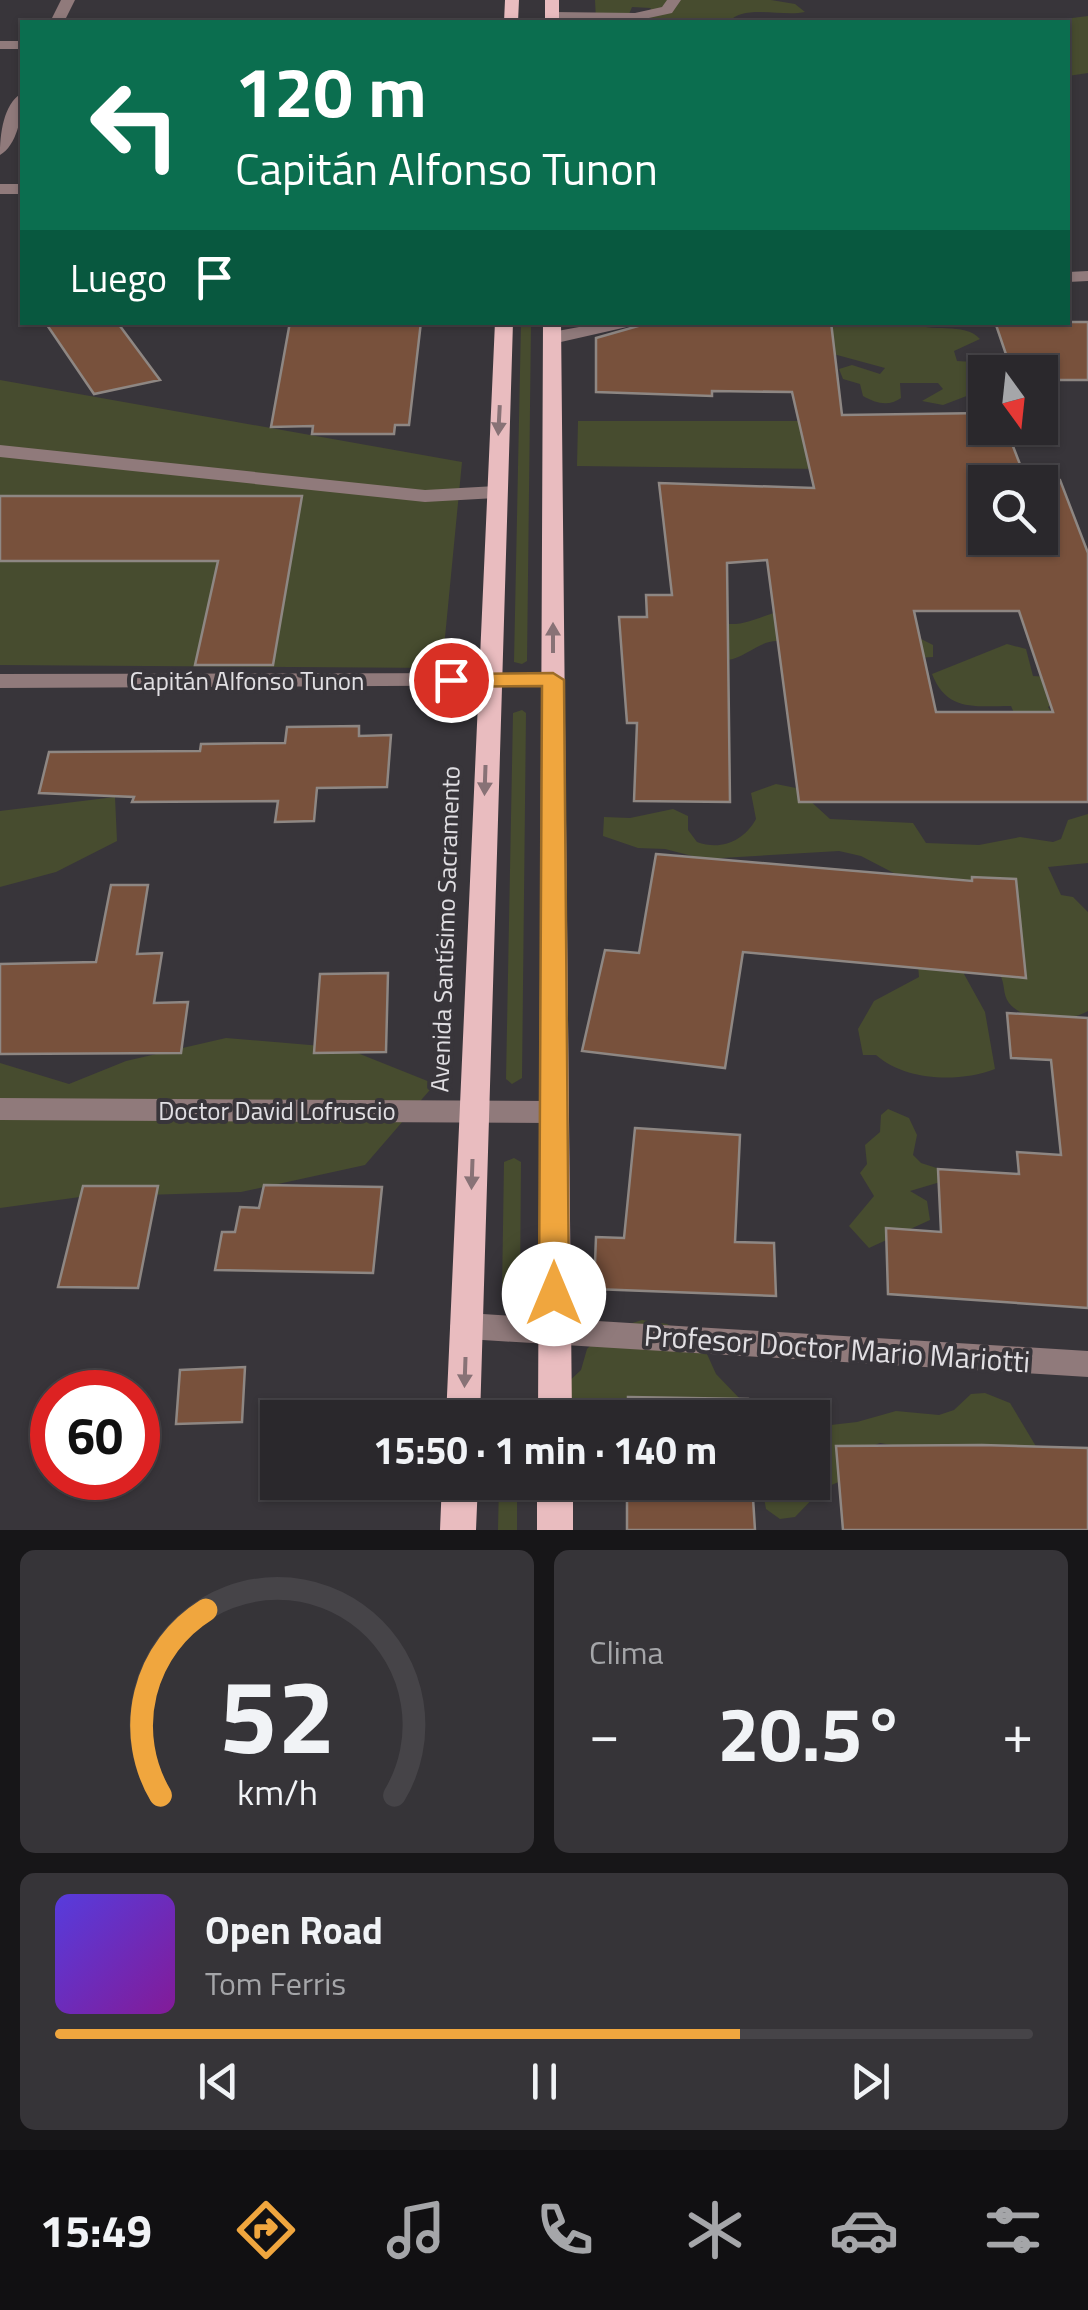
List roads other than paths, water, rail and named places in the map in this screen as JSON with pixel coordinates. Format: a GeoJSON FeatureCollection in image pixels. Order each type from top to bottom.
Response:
{"type":"FeatureCollection","features":[{"type":"Feature","properties":{"kind":"main road","name":"Avenida Santísimo Sacramento"},"geometry":{"type":"LineString","coordinates":[[463,1400],[504,325]]}},
{"type":"Feature","properties":{"kind":"main road"},"geometry":{"type":"LineString","coordinates":[[552,330],[554,1400]]}},
{"type":"Feature","properties":{"kind":"main road"},"geometry":{"type":"LineString","coordinates":[[458,1530],[459,1500]]}},
{"type":"Feature","properties":{"kind":"main road"},"geometry":{"type":"LineString","coordinates":[[554,1500],[555,1530]]}},
{"type":"Feature","properties":{"kind":"street"},"geometry":{"type":"LineString","coordinates":[[552,13],[635,17],[668,10],[674,0]]}},
{"type":"Feature","properties":{"kind":"street"},"geometry":{"type":"LineString","coordinates":[[0,150],[20,103]]}},
{"type":"Feature","properties":{"kind":"street"},"geometry":{"type":"LineString","coordinates":[[552,330],[607,325]]}},
{"type":"Feature","properties":{"kind":"street"},"geometry":{"type":"LineString","coordinates":[[0,451],[425,496],[496,492]]}},
{"type":"Feature","properties":{"kind":"street","name":"Capitán Alfonso Tunon"},"geometry":{"type":"LineString","coordinates":[[0,681],[553,680]]}},
{"type":"Feature","properties":{"kind":"street","name":"Doctor David Lofruscio"},"geometry":{"type":"LineString","coordinates":[[0,1109],[554,1112]]}},
{"type":"Feature","properties":{"kind":"street","name":"Profesor Doctor Mario Mariotti"},"geometry":{"type":"LineString","coordinates":[[466,1326],[1088,1364]]}}]}
